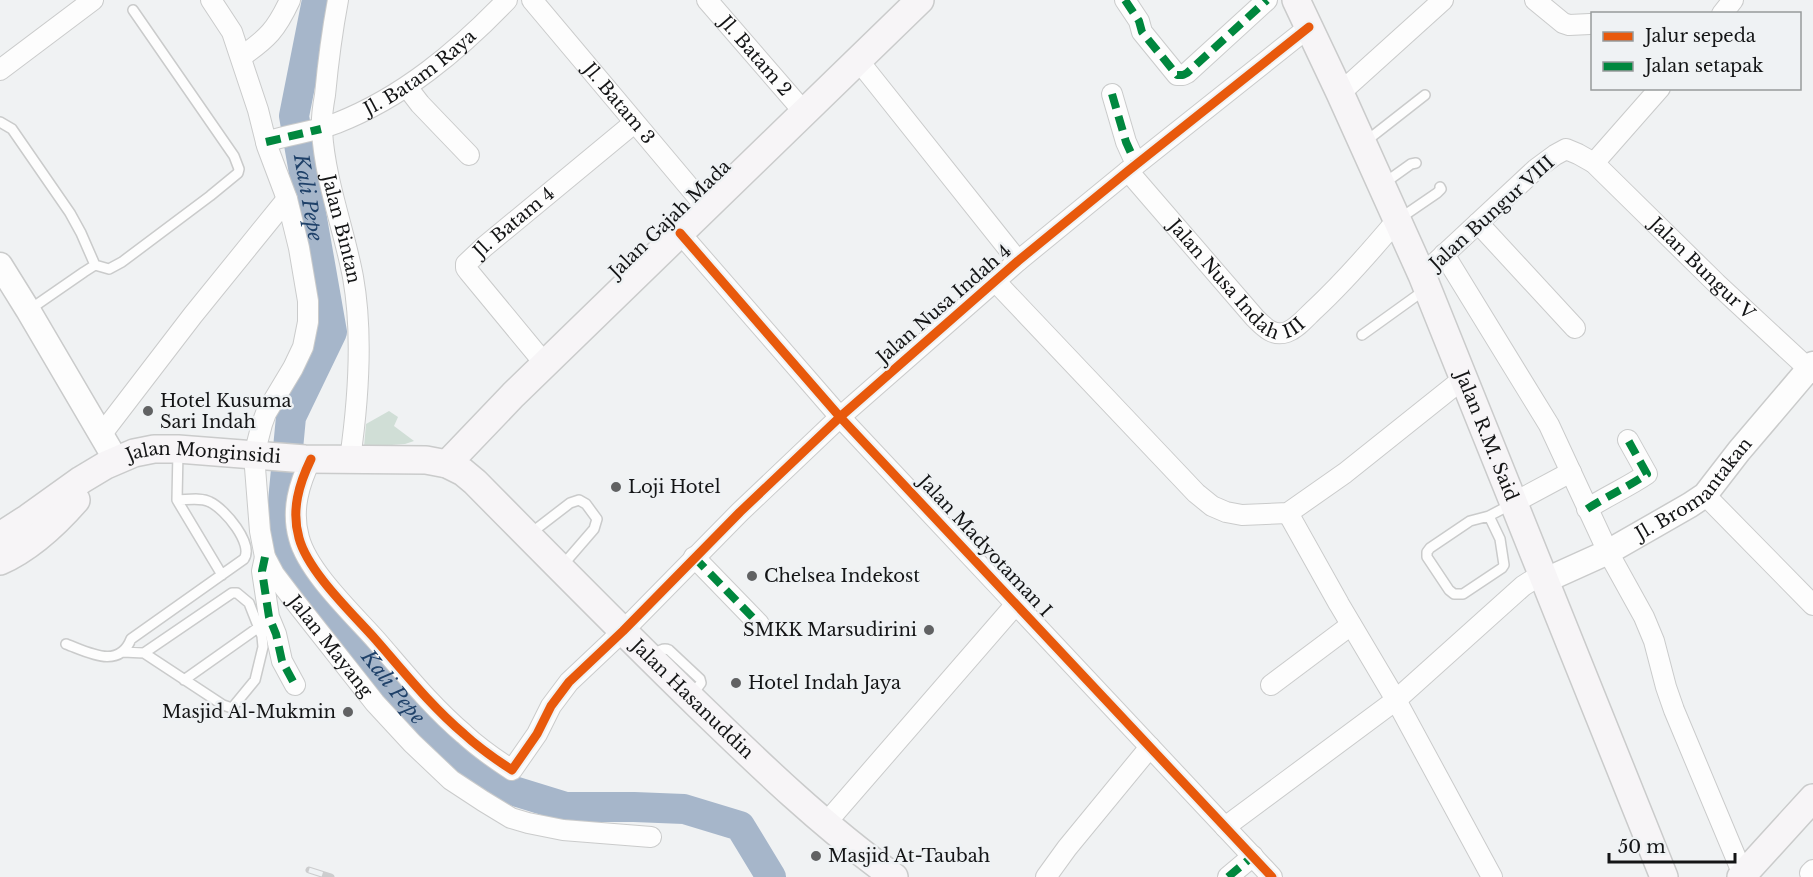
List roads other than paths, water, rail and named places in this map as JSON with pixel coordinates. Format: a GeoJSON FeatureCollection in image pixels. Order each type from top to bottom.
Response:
{"type":"FeatureCollection","features":[{"type":"Feature","properties":{"kind":"main road","name":"Jalan Gajah Mada"},"geometry":{"type":"LineString","coordinates":[[447,464],[545,364],[920,0]]}},
{"type":"Feature","properties":{"kind":"main road","name":"Jalan R.M. Said"},"geometry":{"type":"LineString","coordinates":[[1296,0],[1425,281],[1464,378],[1512,527],[1544,577],[1664,877]]}},
{"type":"Feature","properties":{"kind":"main road","name":"Jalan Monginsidi"},"geometry":{"type":"LineString","coordinates":[[3,549],[28,518],[81,480],[111,462],[143,451],[178,449],[308,459],[426,459],[447,464]]}},
{"type":"Feature","properties":{"kind":"main road","name":"Jalan Hasanuddin"},"geometry":{"type":"LineString","coordinates":[[447,464],[476,482],[650,658],[771,776],[855,849],[894,877]]}},
{"type":"Feature","properties":{"kind":"main road"},"geometry":{"type":"LineString","coordinates":[[1742,876],[1813,798]]}},
{"type":"Feature","properties":{"kind":"street"},"geometry":{"type":"LineString","coordinates":[[0,70],[93,0]]}},
{"type":"Feature","properties":{"kind":"street"},"geometry":{"type":"LineString","coordinates":[[211,0],[232,32],[271,141],[299,248],[308,301],[308,329],[303,347],[266,413],[258,455]]}},
{"type":"Feature","properties":{"kind":"street"},"geometry":{"type":"LineString","coordinates":[[241,57],[263,42],[280,21],[290,0]]}},
{"type":"Feature","properties":{"kind":"street","name":"Jalan Bintan"},"geometry":{"type":"LineString","coordinates":[[338,0],[313,131],[330,181],[353,278],[357,310],[356,395],[350,459]]}},
{"type":"Feature","properties":{"kind":"street","name":"Jl. Batam Raya"},"geometry":{"type":"LineString","coordinates":[[271,141],[313,131],[363,111],[407,87],[460,46],[507,0]]}},
{"type":"Feature","properties":{"kind":"street","name":"Jl. Batam 3"},"geometry":{"type":"LineString","coordinates":[[531,0],[706,207]]}},
{"type":"Feature","properties":{"kind":"street","name":"Jl. Batam 2"},"geometry":{"type":"LineString","coordinates":[[706,0],[804,112]]}},
{"type":"Feature","properties":{"kind":"street"},"geometry":{"type":"LineString","coordinates":[[1125,0],[1139,21],[1142,32],[1180,76],[1188,73],[1267,0]]}},
{"type":"Feature","properties":{"kind":"street"},"geometry":{"type":"LineString","coordinates":[[1340,93],[1443,0]]}},
{"type":"Feature","properties":{"kind":"street"},"geometry":{"type":"LineString","coordinates":[[1535,0],[1569,26],[1590,24]]}},
{"type":"Feature","properties":{"kind":"street"},"geometry":{"type":"LineString","coordinates":[[1724,12],[1733,0]]}},
{"type":"Feature","properties":{"kind":"street","name":"Jalan Nusa Indah 4"},"geometry":{"type":"LineString","coordinates":[[308,459],[298,489],[296,522],[299,539],[309,560],[358,622],[423,694],[463,734],[512,770],[537,734],[558,694],[694,557],[840,417],[1018,261],[1309,27]]}},
{"type":"Feature","properties":{"kind":"street"},"geometry":{"type":"LineString","coordinates":[[858,60],[1018,261]]}},
{"type":"Feature","properties":{"kind":"street"},"geometry":{"type":"LineString","coordinates":[[407,87],[420,104],[469,155]]}},
{"type":"Feature","properties":{"kind":"street"},"geometry":{"type":"LineString","coordinates":[[1594,163],[1658,90]]}},
{"type":"Feature","properties":{"kind":"street","name":"Jalan Nusa Indah III"},"geometry":{"type":"LineString","coordinates":[[1112,94],[1132,168],[1266,330],[1286,333],[1301,322],[1341,284],[1397,220]]}},
{"type":"Feature","properties":{"kind":"street","name":"Jl. Batam 4"},"geometry":{"type":"LineString","coordinates":[[545,364],[469,272],[466,264],[634,123]]}},
{"type":"Feature","properties":{"kind":"street","name":"Jalan Bungur VIII"},"geometry":{"type":"LineString","coordinates":[[1425,281],[1443,254],[1555,154],[1566,149],[1594,163]]}},
{"type":"Feature","properties":{"kind":"street","name":"Jalan Bungur V"},"geometry":{"type":"LineString","coordinates":[[1594,163],[1716,283],[1812,369]]}},
{"type":"Feature","properties":{"kind":"street"},"geometry":{"type":"LineString","coordinates":[[101,435],[140,382],[287,199]]}},
{"type":"Feature","properties":{"kind":"street"},"geometry":{"type":"LineString","coordinates":[[1478,223],[1575,328]]}},
{"type":"Feature","properties":{"kind":"street","name":"Jalan Madyotaman I"},"geometry":{"type":"LineString","coordinates":[[680,233],[840,417],[1272,877]]}},
{"type":"Feature","properties":{"kind":"street"},"geometry":{"type":"LineString","coordinates":[[1443,254],[1549,425],[1608,552],[1644,617],[1654,641],[1674,710],[1736,856],[1742,876]]}},
{"type":"Feature","properties":{"kind":"street"},"geometry":{"type":"LineString","coordinates":[[0,266],[101,435],[111,462]]}},
{"type":"Feature","properties":{"kind":"street"},"geometry":{"type":"LineString","coordinates":[[995,281],[1196,493],[1212,506],[1226,512],[1242,515],[1288,513],[1345,473],[1464,378]]}},
{"type":"Feature","properties":{"kind":"street","name":"Jl. Bromantakan"},"geometry":{"type":"LineString","coordinates":[[1544,577],[1608,552],[1705,495],[1739,451],[1812,369]]}},
{"type":"Feature","properties":{"kind":"street"},"geometry":{"type":"LineString","coordinates":[[1587,509],[1647,474],[1628,440]]}},
{"type":"Feature","properties":{"kind":"street","name":"Jalan Mayang"},"geometry":{"type":"LineString","coordinates":[[258,455],[260,531],[266,557],[274,574],[375,703],[412,743],[452,780],[511,818],[563,830],[651,837]]}},
{"type":"Feature","properties":{"kind":"street"},"geometry":{"type":"LineString","coordinates":[[1512,527],[1571,472]]}},
{"type":"Feature","properties":{"kind":"street"},"geometry":{"type":"LineString","coordinates":[[1705,495],[1813,605]]}},
{"type":"Feature","properties":{"kind":"street"},"geometry":{"type":"LineString","coordinates":[[1288,513],[1396,700],[1492,877]]}},
{"type":"Feature","properties":{"kind":"street"},"geometry":{"type":"LineString","coordinates":[[266,557],[262,571],[269,617],[276,634],[282,661],[295,685]]}},
{"type":"Feature","properties":{"kind":"street"},"geometry":{"type":"LineString","coordinates":[[694,557],[759,624]]}},
{"type":"Feature","properties":{"kind":"street"},"geometry":{"type":"LineString","coordinates":[[1225,827],[1396,700],[1523,586],[1544,577]]}},
{"type":"Feature","properties":{"kind":"street"},"geometry":{"type":"LineString","coordinates":[[826,823],[1016,604]]}},
{"type":"Feature","properties":{"kind":"street"},"geometry":{"type":"LineString","coordinates":[[1271,685],[1351,625]]}},
{"type":"Feature","properties":{"kind":"street"},"geometry":{"type":"LineString","coordinates":[[1046,877],[1150,747]]}},
{"type":"Feature","properties":{"kind":"street"},"geometry":{"type":"LineString","coordinates":[[1228,877],[1253,856]]}},
{"type":"Feature","properties":{"kind":"lane"},"geometry":{"type":"LineString","coordinates":[[28,310],[95,265],[109,269],[122,262],[238,173],[234,156],[133,10]]}},
{"type":"Feature","properties":{"kind":"lane"},"geometry":{"type":"LineString","coordinates":[[1363,144],[1425,94]]}},
{"type":"Feature","properties":{"kind":"lane"},"geometry":{"type":"LineString","coordinates":[[0,122],[12,129],[70,213],[95,265]]}},
{"type":"Feature","properties":{"kind":"lane"},"geometry":{"type":"LineString","coordinates":[[1381,185],[1411,164],[1416,163]]}},
{"type":"Feature","properties":{"kind":"lane"},"geometry":{"type":"LineString","coordinates":[[1397,220],[1437,194],[1440,187]]}},
{"type":"Feature","properties":{"kind":"lane"},"geometry":{"type":"LineString","coordinates":[[1362,335],[1425,281]]}},
{"type":"Feature","properties":{"kind":"lane"},"geometry":{"type":"LineString","coordinates":[[178,449],[177,500],[222,575]]}},
{"type":"Feature","properties":{"kind":"lane"},"geometry":{"type":"LineString","coordinates":[[66,644],[107,657],[118,656],[128,648],[131,639],[244,560],[247,549],[232,520],[220,509],[203,499],[177,500]]}},
{"type":"Feature","properties":{"kind":"lane"},"geometry":{"type":"LineString","coordinates":[[528,535],[570,503],[579,500],[586,504],[597,519],[594,529],[560,568]]}},
{"type":"Feature","properties":{"kind":"lane"},"geometry":{"type":"LineString","coordinates":[[1489,516],[1512,527]]}},
{"type":"Feature","properties":{"kind":"lane"},"geometry":{"type":"LineString","coordinates":[[1489,516],[1512,527],[1502,568],[1463,594],[1454,594],[1449,590],[1428,557],[1427,552],[1430,548],[1470,521],[1489,516]]}},
{"type":"Feature","properties":{"kind":"lane"},"geometry":{"type":"LineString","coordinates":[[123,652],[144,653],[223,705],[232,708],[255,680],[263,647],[262,636],[249,603],[232,593],[144,653]]}},
{"type":"Feature","properties":{"kind":"lane"},"geometry":{"type":"LineString","coordinates":[[184,680],[259,627]]}},
{"type":"Feature","properties":{"kind":"waterway","name":"Kali Pepe"},"geometry":{"type":"LineString","coordinates":[[317,0],[294,116],[332,332],[291,417],[282,512],[282,546],[415,715],[488,783],[566,807],[684,809],[740,826],[771,877]]}},
{"type":"Feature","properties":{"kind":"railway"},"geometry":{"type":"LineString","coordinates":[[309,870],[331,877]]}},
{"type":"Feature","properties":{"kind":"place","name":"Hotel Kusuma Sari Indah"},"geometry":{"type":"Point","coordinates":[148,411]}},
{"type":"Feature","properties":{"kind":"place","name":"Loji Hotel"},"geometry":{"type":"Point","coordinates":[616,487]}},
{"type":"Feature","properties":{"kind":"place","name":"Chelsea Indekost"},"geometry":{"type":"Point","coordinates":[752,576]}},
{"type":"Feature","properties":{"kind":"place","name":"SMKK Marsudirini"},"geometry":{"type":"Point","coordinates":[929,630]}},
{"type":"Feature","properties":{"kind":"place","name":"Hotel Indah Jaya"},"geometry":{"type":"Point","coordinates":[736,683]}},
{"type":"Feature","properties":{"kind":"place","name":"Masjid Al-Mukmin"},"geometry":{"type":"Point","coordinates":[348,712]}},
{"type":"Feature","properties":{"kind":"place","name":"Masjid At-Taubah"},"geometry":{"type":"Point","coordinates":[816,856]}}]}
